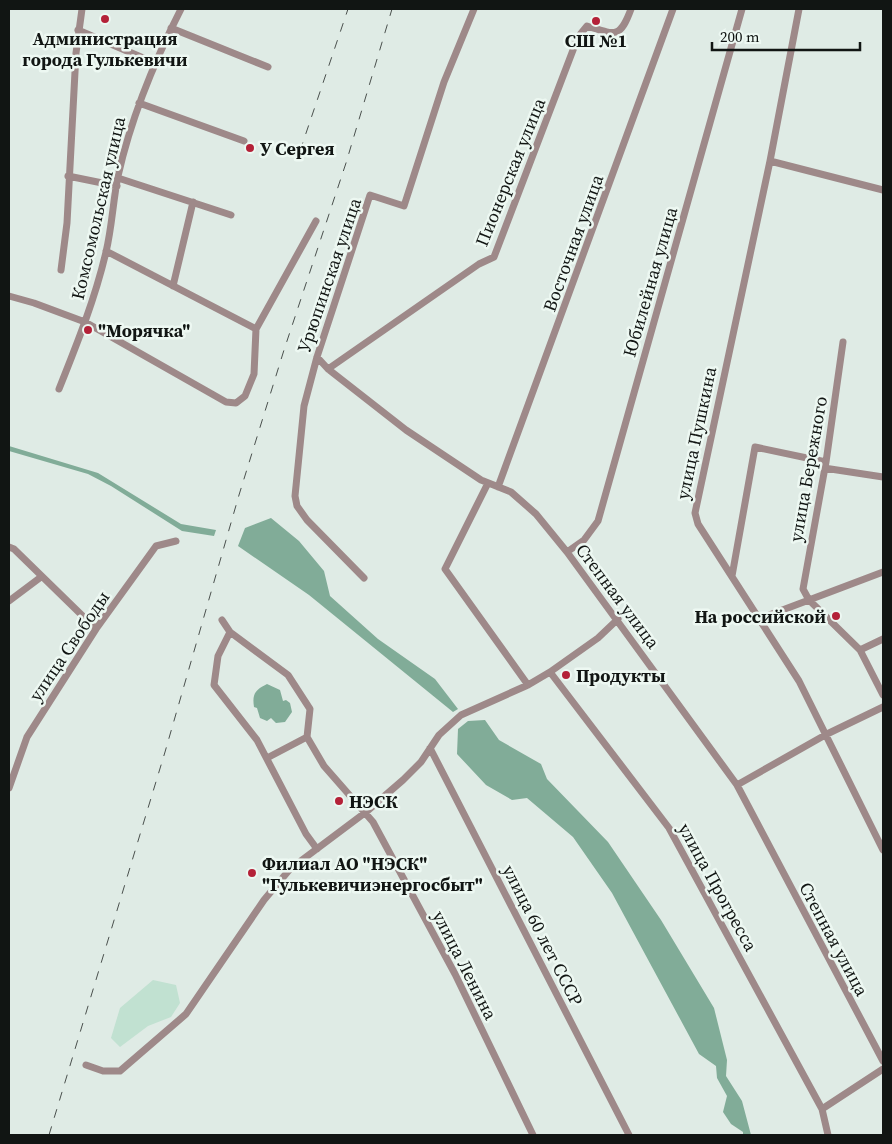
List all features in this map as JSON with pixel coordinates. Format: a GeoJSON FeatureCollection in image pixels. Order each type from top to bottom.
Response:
{"type":"FeatureCollection","features":[{"type":"Feature","properties":{"kind":"street"},"geometry":{"type":"LineString","coordinates":[[61,270],[65,252],[78,30],[82,9]]}},
{"type":"Feature","properties":{"kind":"street","name":"Комсомольская улица"},"geometry":{"type":"LineString","coordinates":[[59,389],[86,322],[106,251],[118,178],[139,104],[155,63],[181,9]]}},
{"type":"Feature","properties":{"kind":"street","name":"Урюпинская улица"},"geometry":{"type":"LineString","coordinates":[[364,578],[307,520],[297,506],[295,496],[304,406],[317,356],[370,195],[404,206],[444,82],[474,9]]}},
{"type":"Feature","properties":{"kind":"street","name":"Пионерская улица"},"geometry":{"type":"LineString","coordinates":[[328,369],[479,264],[494,257],[578,37],[587,26],[612,34],[619,32],[625,26],[631,9]]}},
{"type":"Feature","properties":{"kind":"street","name":"Восточная улица"},"geometry":{"type":"LineString","coordinates":[[498,487],[673,9]]}},
{"type":"Feature","properties":{"kind":"street","name":"Юбилейная улица"},"geometry":{"type":"LineString","coordinates":[[567,552],[584,540],[598,521],[742,9]]}},
{"type":"Feature","properties":{"kind":"street","name":"улица Пушкина"},"geometry":{"type":"LineString","coordinates":[[799,9],[770,161],[695,514],[698,524],[799,681],[883,850]]}},
{"type":"Feature","properties":{"kind":"street"},"geometry":{"type":"LineString","coordinates":[[171,28],[268,68]]}},
{"type":"Feature","properties":{"kind":"street"},"geometry":{"type":"LineString","coordinates":[[78,30],[155,63]]}},
{"type":"Feature","properties":{"kind":"street"},"geometry":{"type":"LineString","coordinates":[[139,104],[244,141]]}},
{"type":"Feature","properties":{"kind":"street"},"geometry":{"type":"LineString","coordinates":[[770,161],[883,190]]}},
{"type":"Feature","properties":{"kind":"street"},"geometry":{"type":"LineString","coordinates":[[68,176],[117,186]]}},
{"type":"Feature","properties":{"kind":"street"},"geometry":{"type":"LineString","coordinates":[[118,178],[232,215]]}},
{"type":"Feature","properties":{"kind":"street"},"geometry":{"type":"LineString","coordinates":[[173,286],[194,202]]}},
{"type":"Feature","properties":{"kind":"street"},"geometry":{"type":"LineString","coordinates":[[9,296],[34,302],[86,322],[226,402],[236,403],[245,396],[254,374],[256,329],[316,221]]}},
{"type":"Feature","properties":{"kind":"street"},"geometry":{"type":"LineString","coordinates":[[106,251],[256,329]]}},
{"type":"Feature","properties":{"kind":"street","name":"улица Бережного"},"geometry":{"type":"LineString","coordinates":[[809,600],[803,589],[825,465],[842,342]]}},
{"type":"Feature","properties":{"kind":"street","name":"Степная улица"},"geometry":{"type":"LineString","coordinates":[[317,356],[328,369],[406,430],[488,483],[512,492],[536,514],[567,552],[618,619],[737,785],[883,1061]]}},
{"type":"Feature","properties":{"kind":"street"},"geometry":{"type":"LineString","coordinates":[[732,576],[755,447],[825,465],[883,477]]}},
{"type":"Feature","properties":{"kind":"street"},"geometry":{"type":"LineString","coordinates":[[488,483],[445,569],[528,685]]}},
{"type":"Feature","properties":{"kind":"street","name":"улица Свободы"},"geometry":{"type":"LineString","coordinates":[[9,788],[27,736],[96,629],[156,546],[176,541]]}},
{"type":"Feature","properties":{"kind":"street"},"geometry":{"type":"LineString","coordinates":[[9,547],[14,549],[96,629]]}},
{"type":"Feature","properties":{"kind":"street"},"geometry":{"type":"LineString","coordinates":[[760,619],[883,572]]}},
{"type":"Feature","properties":{"kind":"street"},"geometry":{"type":"LineString","coordinates":[[9,601],[41,577]]}},
{"type":"Feature","properties":{"kind":"street"},"geometry":{"type":"LineString","coordinates":[[809,600],[860,650],[883,695]]}},
{"type":"Feature","properties":{"kind":"street"},"geometry":{"type":"LineString","coordinates":[[86,1065],[103,1071],[120,1071],[186,1014],[264,900],[290,869],[366,812],[403,780],[421,762],[439,735],[460,715],[528,685],[550,672],[598,638],[618,619]]}},
{"type":"Feature","properties":{"kind":"street"},"geometry":{"type":"LineString","coordinates":[[222,620],[230,632],[288,675],[310,708],[307,737],[266,758]]}},
{"type":"Feature","properties":{"kind":"street"},"geometry":{"type":"LineString","coordinates":[[230,632],[218,656],[214,685],[257,740],[306,834],[317,849]]}},
{"type":"Feature","properties":{"kind":"street"},"geometry":{"type":"LineString","coordinates":[[860,650],[883,639]]}},
{"type":"Feature","properties":{"kind":"street","name":"улица Прогресса"},"geometry":{"type":"LineString","coordinates":[[550,672],[669,828],[822,1109],[828,1135]]}},
{"type":"Feature","properties":{"kind":"street"},"geometry":{"type":"LineString","coordinates":[[737,785],[827,734],[883,707]]}},
{"type":"Feature","properties":{"kind":"street","name":"улица Ленина"},"geometry":{"type":"LineString","coordinates":[[307,737],[324,766],[366,812],[454,974],[533,1135]]}},
{"type":"Feature","properties":{"kind":"street","name":"улица 60 лет СССР"},"geometry":{"type":"LineString","coordinates":[[430,748],[629,1135]]}},
{"type":"Feature","properties":{"kind":"street"},"geometry":{"type":"LineString","coordinates":[[822,1109],[883,1069]]}},
{"type":"Feature","properties":{"kind":"shaded area"},"geometry":{"type":"Polygon","coordinates":[[[9,446],[98,473],[181,524],[216,530],[214,536],[182,531],[111,486],[88,474],[9,451],[9,446]]]}},
{"type":"Feature","properties":{"kind":"shaded area"},"geometry":{"type":"Polygon","coordinates":[[[271,518],[299,541],[324,571],[330,596],[378,639],[435,679],[458,709],[453,712],[309,595],[238,546],[245,528],[271,518]]]}},
{"type":"Feature","properties":{"kind":"shaded area"},"geometry":{"type":"Polygon","coordinates":[[[267,684],[280,690],[283,701],[286,700],[290,703],[292,712],[285,722],[276,723],[271,718],[267,721],[260,718],[257,708],[254,707],[253,699],[255,693],[267,684]]]}},
{"type":"Feature","properties":{"kind":"shaded area"},"geometry":{"type":"Polygon","coordinates":[[[485,720],[499,740],[541,764],[547,779],[608,842],[661,920],[714,1008],[727,1060],[726,1076],[742,1101],[751,1135],[743,1135],[743,1132],[731,1124],[723,1112],[727,1096],[717,1078],[716,1066],[699,1054],[612,893],[573,837],[527,798],[512,800],[486,785],[457,754],[458,729],[468,721],[485,720]]]}},
{"type":"Feature","properties":{"kind":"shaded area"},"geometry":{"type":"Polygon","coordinates":[[[153,980],[176,985],[180,1003],[171,1017],[148,1026],[120,1047],[111,1038],[120,1008],[153,980]]]}},
{"type":"Feature","properties":{"kind":"railway"},"geometry":{"type":"LineString","coordinates":[[300,151],[348,9]]}},
{"type":"Feature","properties":{"kind":"railway"},"geometry":{"type":"LineString","coordinates":[[49,1135],[165,752],[239,495],[284,350],[346,163],[392,9]]}},
{"type":"Feature","properties":{"kind":"place","name":"Администрация города Гулькевичи"},"geometry":{"type":"Point","coordinates":[105,19]}},
{"type":"Feature","properties":{"kind":"place","name":"СШ №1"},"geometry":{"type":"Point","coordinates":[596,21]}},
{"type":"Feature","properties":{"kind":"place","name":"У Сергея"},"geometry":{"type":"Point","coordinates":[250,148]}},
{"type":"Feature","properties":{"kind":"place","name":"\"Морячка\""},"geometry":{"type":"Point","coordinates":[88,330]}},
{"type":"Feature","properties":{"kind":"place","name":"На российской"},"geometry":{"type":"Point","coordinates":[836,616]}},
{"type":"Feature","properties":{"kind":"place","name":"Продукты"},"geometry":{"type":"Point","coordinates":[566,675]}},
{"type":"Feature","properties":{"kind":"place","name":"НЭСК"},"geometry":{"type":"Point","coordinates":[339,801]}},
{"type":"Feature","properties":{"kind":"place","name":"Филиал АО \"НЭСК\" \"Гулькевичиэнергосбыт\""},"geometry":{"type":"Point","coordinates":[252,873]}}]}
